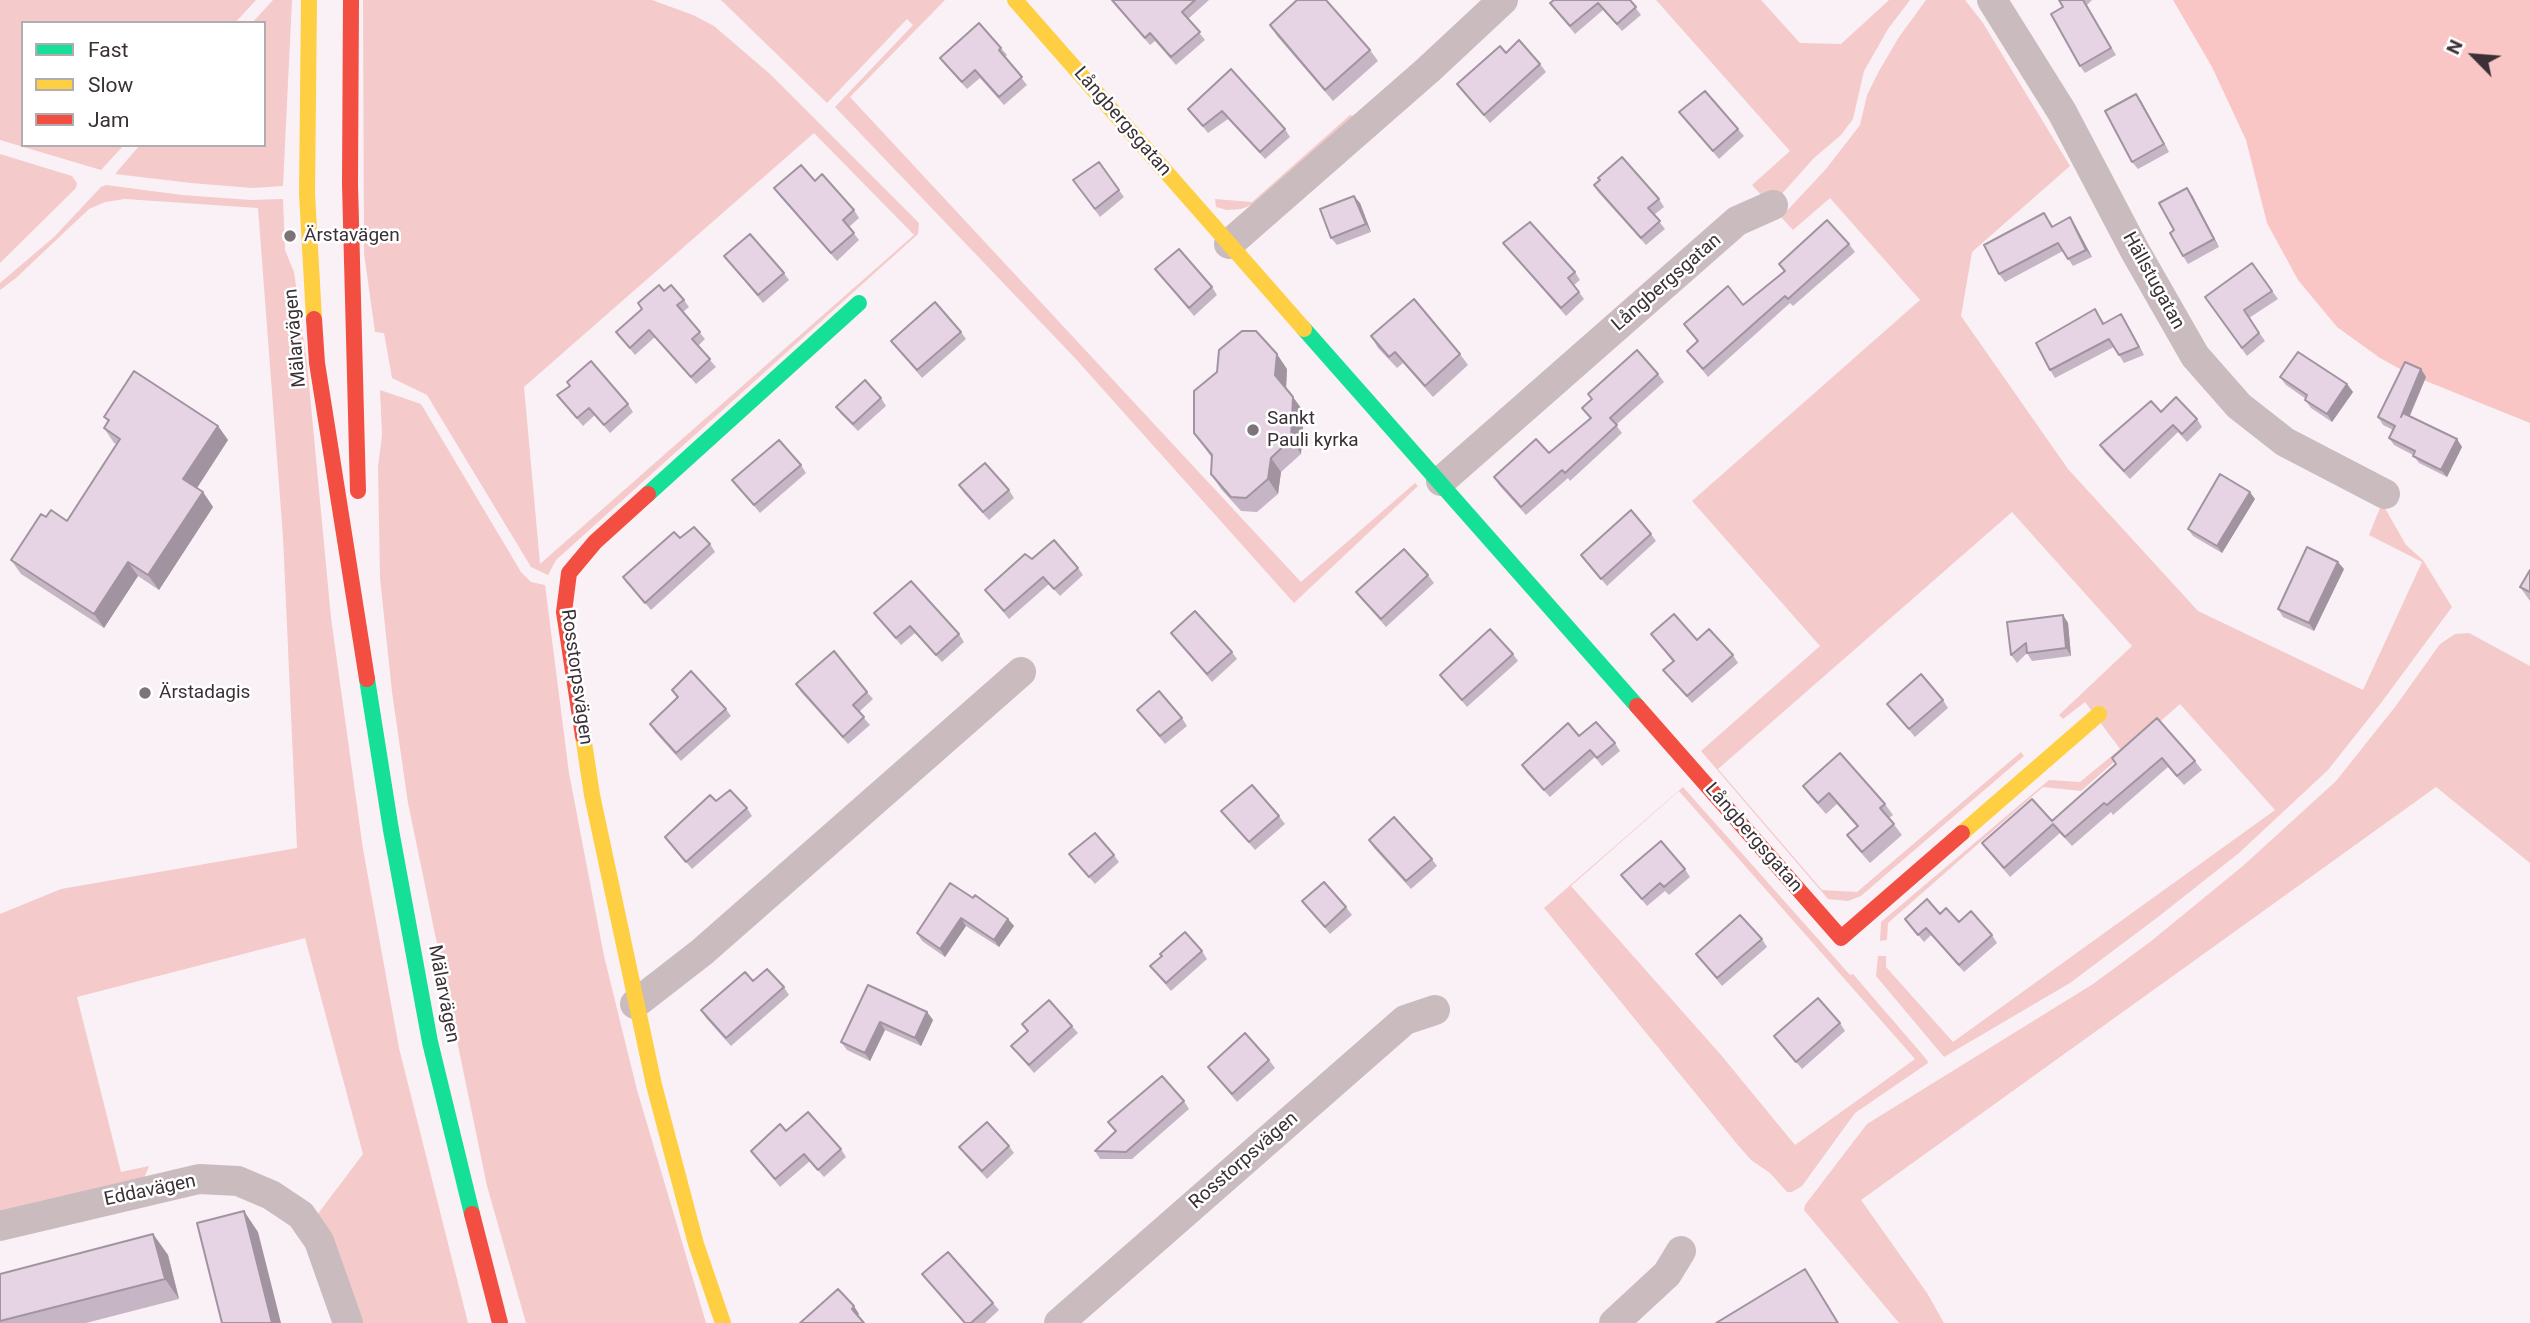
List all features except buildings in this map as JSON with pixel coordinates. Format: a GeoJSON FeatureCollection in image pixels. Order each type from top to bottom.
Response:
{"type":"FeatureCollection","features":[{"type":"Feature","properties":{"kind":"street","name":"Mälarvägen"},"geometry":{"type":"LineString","coordinates":[[309,0],[307,194],[317,363],[391,830],[430,1042],[500,1323]]}},
{"type":"Feature","properties":{"kind":"street","name":"Mälarvägen"},"geometry":{"type":"LineString","coordinates":[[351,0],[350,184],[358,514],[367,669]]}},
{"type":"Feature","properties":{"kind":"street","name":"Långbergsgatan"},"geometry":{"type":"LineString","coordinates":[[1015,0],[1841,938],[2099,714]]}},
{"type":"Feature","properties":{"kind":"street"},"geometry":{"type":"LineString","coordinates":[[1229,244],[1417,80],[1503,0]]}},
{"type":"Feature","properties":{"kind":"street","name":"Hällstugatan"},"geometry":{"type":"LineString","coordinates":[[1992,0],[2062,112],[2195,356],[2239,406],[2285,442],[2385,494]]}},
{"type":"Feature","properties":{"kind":"street","name":"Långbergsgatan"},"geometry":{"type":"LineString","coordinates":[[1441,481],[1737,221],[1773,205]]}},
{"type":"Feature","properties":{"kind":"street","name":"Rosstorpsvägen"},"geometry":{"type":"LineString","coordinates":[[723,1323],[696,1244],[635,1004],[592,795],[564,612],[569,573],[595,542],[859,303]]}},
{"type":"Feature","properties":{"kind":"street"},"geometry":{"type":"LineString","coordinates":[[635,1004],[702,952],[1021,672]]}},
{"type":"Feature","properties":{"kind":"street","name":"Rosstorpsvägen"},"geometry":{"type":"LineString","coordinates":[[1059,1323],[1405,1020],[1435,1010]]}},
{"type":"Feature","properties":{"kind":"street","name":"Eddavägen"},"geometry":{"type":"LineString","coordinates":[[0,1226],[199,1179],[238,1181],[271,1195],[301,1215],[319,1241],[348,1323]]}},
{"type":"Feature","properties":{"kind":"street"},"geometry":{"type":"LineString","coordinates":[[1614,1323],[1667,1274],[1681,1251]]}},
{"type":"Feature","properties":{"kind":"shaded area"},"geometry":{"type":"Polygon","coordinates":[[[0,0],[256,0],[237,21],[21,21],[21,146],[0,140],[0,0]]]}},
{"type":"Feature","properties":{"kind":"shaded area"},"geometry":{"type":"Polygon","coordinates":[[[273,0],[292,0],[283,186],[252,188],[115,174],[138,147],[266,147],[266,21],[254,21],[273,0]]]}},
{"type":"Feature","properties":{"kind":"shaded area"},"geometry":{"type":"Polygon","coordinates":[[[363,0],[652,0],[693,15],[714,26],[770,74],[919,223],[918,234],[556,560],[548,575],[531,567],[427,395],[392,378],[384,333],[375,332],[364,253],[363,0]],[[814,133],[524,387],[540,564],[914,235],[814,133]]]}},
{"type":"Feature","properties":{"kind":"shaded area"},"geometry":{"type":"Polygon","coordinates":[[[721,0],[945,0],[850,97],[1301,582],[1415,483],[1418,486],[1294,603],[1074,357],[835,107],[913,25],[907,19],[827,103],[721,0]]]}},
{"type":"Feature","properties":{"kind":"shaded area"},"geometry":{"type":"Polygon","coordinates":[[[1656,0],[1761,0],[1800,43],[1841,44],[1889,0],[1910,0],[1888,29],[1864,71],[1853,119],[1841,135],[1814,158],[1771,206],[1752,185],[1790,151],[1656,0]]]}},
{"type":"Feature","properties":{"kind":"shaded area"},"geometry":{"type":"Polygon","coordinates":[[[1926,0],[1965,0],[1983,23],[2070,166],[1972,252],[1961,316],[2068,469],[2198,611],[2363,690],[2422,562],[2369,535],[2382,503],[2406,545],[2423,560],[2452,607],[2328,770],[2239,853],[2070,983],[1944,1057],[1876,976],[1878,956],[1886,956],[1886,967],[1953,1042],[2275,810],[2180,704],[2081,791],[2043,787],[1888,923],[1887,940],[1880,941],[1881,922],[2049,780],[2080,782],[2120,749],[2085,702],[2063,719],[2059,715],[2132,646],[2012,512],[1718,769],[1822,890],[1857,892],[2021,752],[2024,756],[1861,896],[1848,901],[1828,899],[1701,751],[1820,646],[1692,501],[1920,300],[1830,198],[1793,230],[1781,217],[1826,169],[1860,125],[1867,95],[1879,71],[1926,0]]]}},
{"type":"Feature","properties":{"kind":"shaded area"},"geometry":{"type":"Polygon","coordinates":[[[2173,0],[2530,0],[2530,423],[2411,375],[2380,358],[2337,327],[2298,280],[2267,223],[2246,140],[2212,67],[2173,0]]]}},
{"type":"Feature","properties":{"kind":"shaded area"},"geometry":{"type":"Polygon","coordinates":[[[1350,115],[1354,116],[1254,204],[1241,209],[1227,210],[1216,207],[1215,199],[1252,202],[1350,115]]]}},
{"type":"Feature","properties":{"kind":"shaded area"},"geometry":{"type":"Polygon","coordinates":[[[24,147],[122,147],[101,170],[24,147]]]}},
{"type":"Feature","properties":{"kind":"shaded area"},"geometry":{"type":"Polygon","coordinates":[[[0,154],[72,176],[77,183],[76,188],[0,263],[0,154]]]}},
{"type":"Feature","properties":{"kind":"shaded area"},"geometry":{"type":"Polygon","coordinates":[[[106,185],[182,195],[251,200],[283,199],[285,250],[294,272],[307,363],[331,618],[363,849],[399,1048],[468,1323],[361,1323],[317,1215],[363,1154],[305,938],[77,997],[121,1172],[149,1166],[144,1178],[0,1215],[0,914],[61,889],[297,848],[283,537],[258,208],[125,199],[105,202],[89,209],[0,290],[0,283],[54,237],[101,187],[106,185]]]}},
{"type":"Feature","properties":{"kind":"shaded area"},"geometry":{"type":"Polygon","coordinates":[[[380,390],[421,404],[521,572],[531,582],[545,585],[569,773],[604,956],[637,1090],[706,1323],[526,1323],[487,1186],[408,803],[392,692],[380,578],[380,390]]]}},
{"type":"Feature","properties":{"kind":"shaded area"},"geometry":{"type":"Polygon","coordinates":[[[2469,633],[2530,666],[2530,863],[2436,787],[1861,1200],[1927,1293],[1944,1323],[1899,1323],[1804,1210],[1805,1205],[1867,1124],[2093,984],[2150,942],[2244,865],[2336,781],[2395,707],[2440,644],[2455,634],[2469,633]]]}},
{"type":"Feature","properties":{"kind":"shaded area"},"geometry":{"type":"Polygon","coordinates":[[[1683,787],[1850,975],[1853,974],[1928,1063],[1855,1113],[1802,1186],[1787,1192],[1737,1144],[1544,908],[1683,787]],[[1679,791],[1571,886],[1721,1055],[1795,1145],[1915,1059],[1679,791]]]}},
{"type":"Feature","properties":{"kind":"traffic: fast"},"geometry":{"type":"LineString","coordinates":[[648,494],[859,303]]}},
{"type":"Feature","properties":{"kind":"traffic: fast"},"geometry":{"type":"LineString","coordinates":[[1304,329],[1637,706]]}},
{"type":"Feature","properties":{"kind":"traffic: fast"},"geometry":{"type":"LineString","coordinates":[[367,679],[391,830],[430,1042],[472,1214]]}},
{"type":"Feature","properties":{"kind":"traffic: slow"},"geometry":{"type":"LineString","coordinates":[[309,0],[307,194],[314,319]]}},
{"type":"Feature","properties":{"kind":"traffic: slow"},"geometry":{"type":"LineString","coordinates":[[1015,0],[1304,329]]}},
{"type":"Feature","properties":{"kind":"traffic: slow"},"geometry":{"type":"LineString","coordinates":[[1962,833],[2099,714]]}},
{"type":"Feature","properties":{"kind":"traffic: slow"},"geometry":{"type":"LineString","coordinates":[[583,736],[592,795],[654,1085],[696,1244],[723,1323]]}},
{"type":"Feature","properties":{"kind":"traffic: jam"},"geometry":{"type":"LineString","coordinates":[[351,0],[350,184],[358,491]]}},
{"type":"Feature","properties":{"kind":"traffic: jam"},"geometry":{"type":"LineString","coordinates":[[314,319],[317,363],[367,679]]}},
{"type":"Feature","properties":{"kind":"traffic: jam"},"geometry":{"type":"LineString","coordinates":[[583,736],[564,612],[569,573],[595,542],[648,494]]}},
{"type":"Feature","properties":{"kind":"traffic: jam"},"geometry":{"type":"LineString","coordinates":[[1637,706],[1841,938],[1962,833]]}},
{"type":"Feature","properties":{"kind":"traffic: jam"},"geometry":{"type":"LineString","coordinates":[[472,1214],[500,1323]]}},
{"type":"Feature","properties":{"kind":"place","name":"Ärstavägen"},"geometry":{"type":"Point","coordinates":[290,236]}},
{"type":"Feature","properties":{"kind":"place","name":"Sankt Pauli kyrka"},"geometry":{"type":"Point","coordinates":[1253,430]}},
{"type":"Feature","properties":{"kind":"place","name":"Ärstadagis"},"geometry":{"type":"Point","coordinates":[145,693]}}]}
